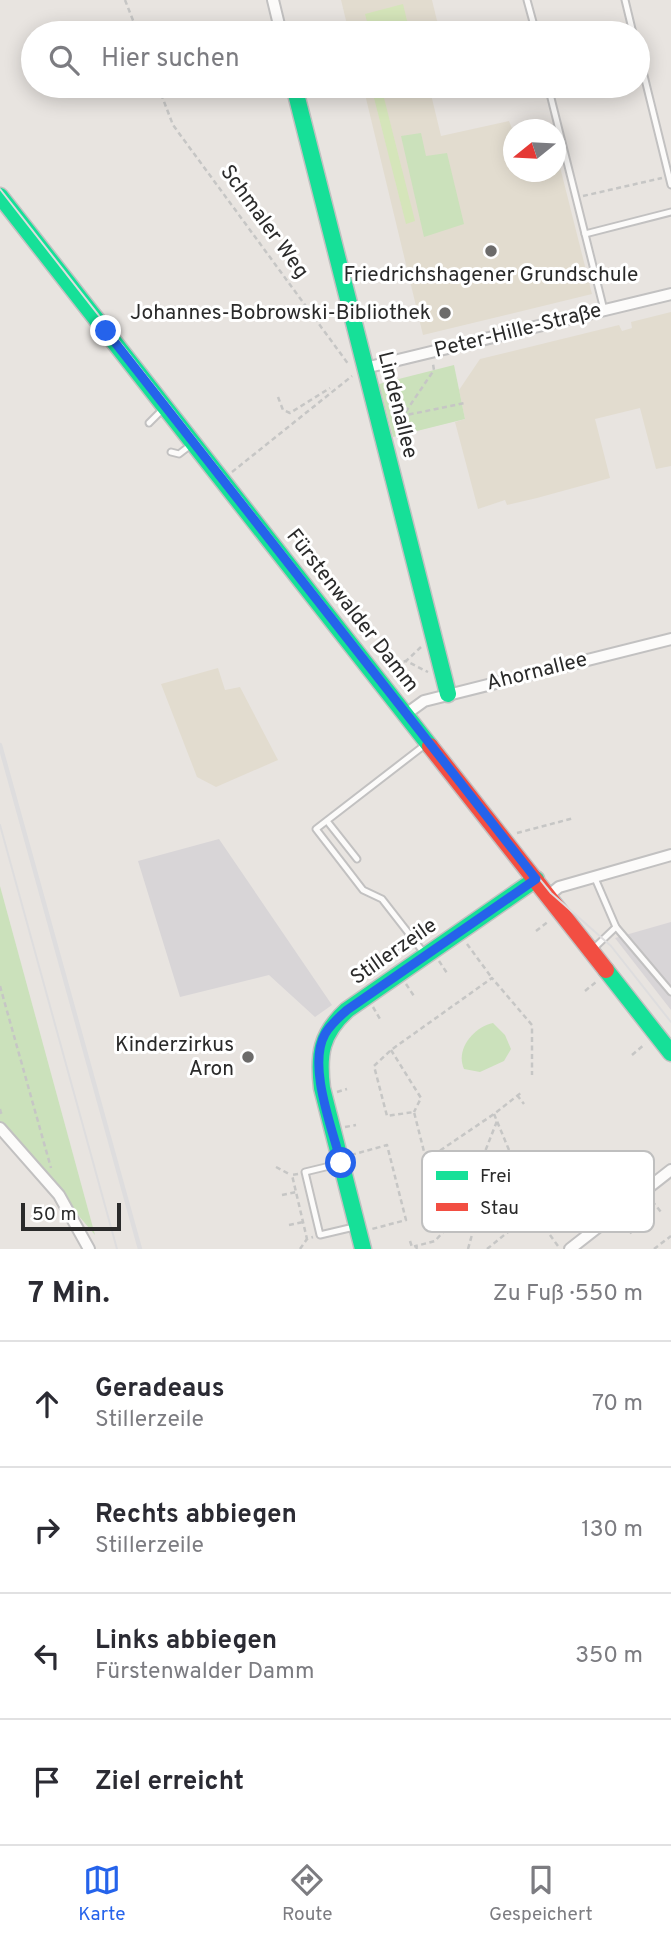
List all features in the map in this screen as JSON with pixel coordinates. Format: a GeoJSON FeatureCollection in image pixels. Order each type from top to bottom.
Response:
{"type":"FeatureCollection","features":[{"type":"Feature","properties":{"kind":"street"},"geometry":{"type":"LineString","coordinates":[[276,1],[279,21]]}},
{"type":"Feature","properties":{"kind":"street","name":"Lindenallee"},"geometry":{"type":"LineString","coordinates":[[297,98],[360,370],[381,429],[448,694]]}},
{"type":"Feature","properties":{"kind":"street","name":"Fürstenwalder Damm"},"geometry":{"type":"LineString","coordinates":[[0,196],[671,1053]]}},
{"type":"Feature","properties":{"kind":"street","name":"Peter-Hille-Straße"},"geometry":{"type":"LineString","coordinates":[[360,370],[671,294]]}},
{"type":"Feature","properties":{"kind":"street","name":"Ahornallee"},"geometry":{"type":"LineString","coordinates":[[406,714],[424,701],[448,694],[671,639]]}},
{"type":"Feature","properties":{"kind":"street"},"geometry":{"type":"LineString","coordinates":[[548,896],[559,887],[671,855]]}},
{"type":"Feature","properties":{"kind":"street","name":"Stillerzeile"},"geometry":{"type":"LineString","coordinates":[[363,1249],[320,1076],[319,1052],[325,1035],[347,1010],[536,879]]}},
{"type":"Feature","properties":{"kind":"street"},"geometry":{"type":"LineString","coordinates":[[0,1128],[59,1195],[89,1249]]}},
{"type":"Feature","properties":{"kind":"street"},"geometry":{"type":"LineString","coordinates":[[654,1184],[671,1170]]}},
{"type":"Feature","properties":{"kind":"street"},"geometry":{"type":"LineString","coordinates":[[570,1249],[592,1232]]}},
{"type":"Feature","properties":{"kind":"lane"},"geometry":{"type":"LineString","coordinates":[[527,0],[533,21]]}},
{"type":"Feature","properties":{"kind":"lane"},"geometry":{"type":"LineString","coordinates":[[625,0],[631,21]]}},
{"type":"Feature","properties":{"kind":"lane"},"geometry":{"type":"LineString","coordinates":[[551,98],[604,310]]}},
{"type":"Feature","properties":{"kind":"lane"},"geometry":{"type":"LineString","coordinates":[[650,98],[671,185]]}},
{"type":"Feature","properties":{"kind":"lane"},"geometry":{"type":"LineString","coordinates":[[585,234],[671,212]]}},
{"type":"Feature","properties":{"kind":"lane"},"geometry":{"type":"LineString","coordinates":[[149,424],[152,417],[166,407]]}},
{"type":"Feature","properties":{"kind":"lane"},"geometry":{"type":"LineString","coordinates":[[171,452],[178,454],[194,443]]}},
{"type":"Feature","properties":{"kind":"lane"},"geometry":{"type":"LineString","coordinates":[[425,956],[382,899],[363,890],[316,829],[428,742]]}},
{"type":"Feature","properties":{"kind":"lane"},"geometry":{"type":"LineString","coordinates":[[327,821],[357,859]]}},
{"type":"Feature","properties":{"kind":"lane"},"geometry":{"type":"LineString","coordinates":[[594,876],[617,927],[671,992]]}},
{"type":"Feature","properties":{"kind":"lane"},"geometry":{"type":"LineString","coordinates":[[591,951],[617,927]]}},
{"type":"Feature","properties":{"kind":"lane"},"geometry":{"type":"LineString","coordinates":[[382,957],[411,937]]}},
{"type":"Feature","properties":{"kind":"lane"},"geometry":{"type":"LineString","coordinates":[[340,1161],[305,1172],[320,1235],[358,1229]]}},
{"type":"Feature","properties":{"kind":"path"},"geometry":{"type":"LineString","coordinates":[[125,0],[133,21]]}},
{"type":"Feature","properties":{"kind":"path","name":"Schmaler Weg"},"geometry":{"type":"LineString","coordinates":[[163,98],[173,125],[360,370]]}},
{"type":"Feature","properties":{"kind":"path"},"geometry":{"type":"LineString","coordinates":[[576,198],[669,176]]}},
{"type":"Feature","properties":{"kind":"path"},"geometry":{"type":"LineString","coordinates":[[381,429],[392,432],[434,370],[430,353]]}},
{"type":"Feature","properties":{"kind":"path"},"geometry":{"type":"LineString","coordinates":[[222,479],[360,370]]}},
{"type":"Feature","properties":{"kind":"path"},"geometry":{"type":"LineString","coordinates":[[278,397],[283,410],[290,413],[330,388]]}},
{"type":"Feature","properties":{"kind":"path"},"geometry":{"type":"LineString","coordinates":[[381,429],[404,415],[465,402]]}},
{"type":"Feature","properties":{"kind":"path"},"geometry":{"type":"LineString","coordinates":[[387,666],[406,661],[425,643]]}},
{"type":"Feature","properties":{"kind":"path"},"geometry":{"type":"LineString","coordinates":[[406,661],[434,675]]}},
{"type":"Feature","properties":{"kind":"path"},"geometry":{"type":"LineString","coordinates":[[517,833],[574,818]]}},
{"type":"Feature","properties":{"kind":"path"},"geometry":{"type":"LineString","coordinates":[[536,931],[549,921]]}},
{"type":"Feature","properties":{"kind":"path"},"geometry":{"type":"LineString","coordinates":[[460,932],[492,978],[532,1025],[532,1075]]}},
{"type":"Feature","properties":{"kind":"path"},"geometry":{"type":"LineString","coordinates":[[414,1112],[387,1116],[374,1066],[391,1050],[492,978]]}},
{"type":"Feature","properties":{"kind":"path"},"geometry":{"type":"LineString","coordinates":[[585,991],[597,981]]}},
{"type":"Feature","properties":{"kind":"path"},"geometry":{"type":"LineString","coordinates":[[0,986],[52,1169]]}},
{"type":"Feature","properties":{"kind":"path"},"geometry":{"type":"LineString","coordinates":[[632,1055],[645,1044]]}},
{"type":"Feature","properties":{"kind":"path"},"geometry":{"type":"LineString","coordinates":[[391,1050],[421,1098],[414,1112],[424,1151]]}},
{"type":"Feature","properties":{"kind":"path"},"geometry":{"type":"LineString","coordinates":[[439,1151],[522,1092]]}},
{"type":"Feature","properties":{"kind":"path"},"geometry":{"type":"LineString","coordinates":[[517,1096],[524,1104]]}},
{"type":"Feature","properties":{"kind":"path"},"geometry":{"type":"LineString","coordinates":[[494,1114],[509,1151]]}},
{"type":"Feature","properties":{"kind":"path"},"geometry":{"type":"LineString","coordinates":[[485,1151],[497,1121]]}},
{"type":"Feature","properties":{"kind":"path"},"geometry":{"type":"LineString","coordinates":[[340,1161],[387,1144],[406,1220],[358,1229]]}},
{"type":"Feature","properties":{"kind":"path"},"geometry":{"type":"LineString","coordinates":[[276,1167],[292,1175],[305,1172]]}},
{"type":"Feature","properties":{"kind":"path"},"geometry":{"type":"LineString","coordinates":[[292,1175],[307,1239]]}},
{"type":"Feature","properties":{"kind":"path"},"geometry":{"type":"LineString","coordinates":[[282,1195],[296,1192]]}},
{"type":"Feature","properties":{"kind":"path"},"geometry":{"type":"LineString","coordinates":[[654,1203],[661,1212]]}},
{"type":"Feature","properties":{"kind":"path"},"geometry":{"type":"LineString","coordinates":[[289,1225],[303,1222]]}},
{"type":"Feature","properties":{"kind":"path"},"geometry":{"type":"LineString","coordinates":[[410,1243],[416,1248],[435,1241],[443,1232]]}},
{"type":"Feature","properties":{"kind":"path"},"geometry":{"type":"LineString","coordinates":[[468,1249],[473,1232]]}},
{"type":"Feature","properties":{"kind":"path"},"geometry":{"type":"LineString","coordinates":[[487,1249],[507,1232]]}},
{"type":"Feature","properties":{"kind":"path"},"geometry":{"type":"LineString","coordinates":[[300,1249],[307,1239],[320,1235]]}},
{"type":"Feature","properties":{"kind":"path"},"geometry":{"type":"LineString","coordinates":[[550,1235],[561,1249]]}},
{"type":"Feature","properties":{"kind":"path"},"geometry":{"type":"LineString","coordinates":[[654,1249],[671,1236]]}},
{"type":"Feature","properties":{"kind":"shaded area"},"geometry":{"type":"Polygon","coordinates":[[[341,0],[432,0],[437,21],[346,21],[341,0]]]}},
{"type":"Feature","properties":{"kind":"shaded area","name":"Friedrichshagener Grundschule"},"geometry":{"type":"Polygon","coordinates":[[[366,98],[432,98],[441,136],[503,122],[503,182],[564,182],[592,294],[423,335],[366,98]]]}},
{"type":"Feature","properties":{"kind":"shaded area"},"geometry":{"type":"Polygon","coordinates":[[[671,312],[671,466],[656,469],[640,408],[595,419],[610,478],[537,498],[507,505],[505,500],[478,509],[455,422],[465,419],[459,390],[480,359],[619,325],[622,331],[632,328],[631,322],[671,312]]]}},
{"type":"Feature","properties":{"kind":"shaded area"},"geometry":{"type":"Polygon","coordinates":[[[218,668],[225,690],[240,687],[278,760],[216,787],[197,777],[161,684],[218,668]]]}},
{"type":"Feature","properties":{"kind":"shaded area"},"geometry":{"type":"Polygon","coordinates":[[[219,839],[332,1005],[315,1017],[269,975],[180,997],[138,861],[219,839]]]}},
{"type":"Feature","properties":{"kind":"shaded area"},"geometry":{"type":"Polygon","coordinates":[[[671,922],[671,1010],[615,938],[671,922]]]}},
{"type":"Feature","properties":{"kind":"green space"},"geometry":{"type":"Polygon","coordinates":[[[403,4],[407,21],[367,21],[365,14],[403,4]]]}},
{"type":"Feature","properties":{"kind":"green space"},"geometry":{"type":"Polygon","coordinates":[[[374,98],[384,98],[415,221],[406,224],[374,98]]]}},
{"type":"Feature","properties":{"kind":"green space"},"geometry":{"type":"Polygon","coordinates":[[[421,133],[426,156],[447,153],[464,224],[424,237],[401,136],[421,133]]]}},
{"type":"Feature","properties":{"kind":"green space"},"geometry":{"type":"Polygon","coordinates":[[[454,365],[465,419],[393,437],[379,384],[454,365]]]}},
{"type":"Feature","properties":{"kind":"green space"},"geometry":{"type":"Polygon","coordinates":[[[0,886],[95,1235],[0,1123],[0,886]]]}},
{"type":"Feature","properties":{"kind":"green space"},"geometry":{"type":"Polygon","coordinates":[[[493,1023],[505,1035],[511,1049],[504,1061],[480,1072],[464,1069],[462,1054],[468,1040],[479,1029],[493,1023]]]}},
{"type":"Feature","properties":{"kind":"tram line"},"geometry":{"type":"LineString","coordinates":[[0,189],[534,872],[551,893],[611,946],[671,1022]]}},
{"type":"Feature","properties":{"kind":"tram line"},"geometry":{"type":"LineString","coordinates":[[0,825],[117,1249]]}},
{"type":"Feature","properties":{"kind":"railway"},"geometry":{"type":"LineString","coordinates":[[0,745],[140,1249]]}},
{"type":"Feature","properties":{"kind":"traffic: fast"},"geometry":{"type":"LineString","coordinates":[[297,98],[448,694]]}},
{"type":"Feature","properties":{"kind":"traffic: fast"},"geometry":{"type":"LineString","coordinates":[[0,196],[430,746]]}},
{"type":"Feature","properties":{"kind":"traffic: fast"},"geometry":{"type":"LineString","coordinates":[[363,1249],[322,1088],[321,1055],[327,1036],[347,1010],[536,879]]}},
{"type":"Feature","properties":{"kind":"traffic: fast"},"geometry":{"type":"LineString","coordinates":[[606,970],[671,1053]]}},
{"type":"Feature","properties":{"kind":"traffic: jam"},"geometry":{"type":"LineString","coordinates":[[430,746],[606,970]]}},
{"type":"Feature","properties":{"kind":"place","name":"Friedrichshagener Grundschule"},"geometry":{"type":"Point","coordinates":[491,251]}},
{"type":"Feature","properties":{"kind":"place","name":"Johannes-Bobrowski-Bibliothek"},"geometry":{"type":"Point","coordinates":[445,313]}},
{"type":"Feature","properties":{"kind":"place","name":"Kinderzirkus Aron"},"geometry":{"type":"Point","coordinates":[248,1057]}},
{"type":"Feature","properties":{"kind":"route"},"geometry":{"type":"LineString","coordinates":[[106,331],[536,879],[347,1010],[325,1035],[319,1052],[320,1076],[341,1163]]}}]}
